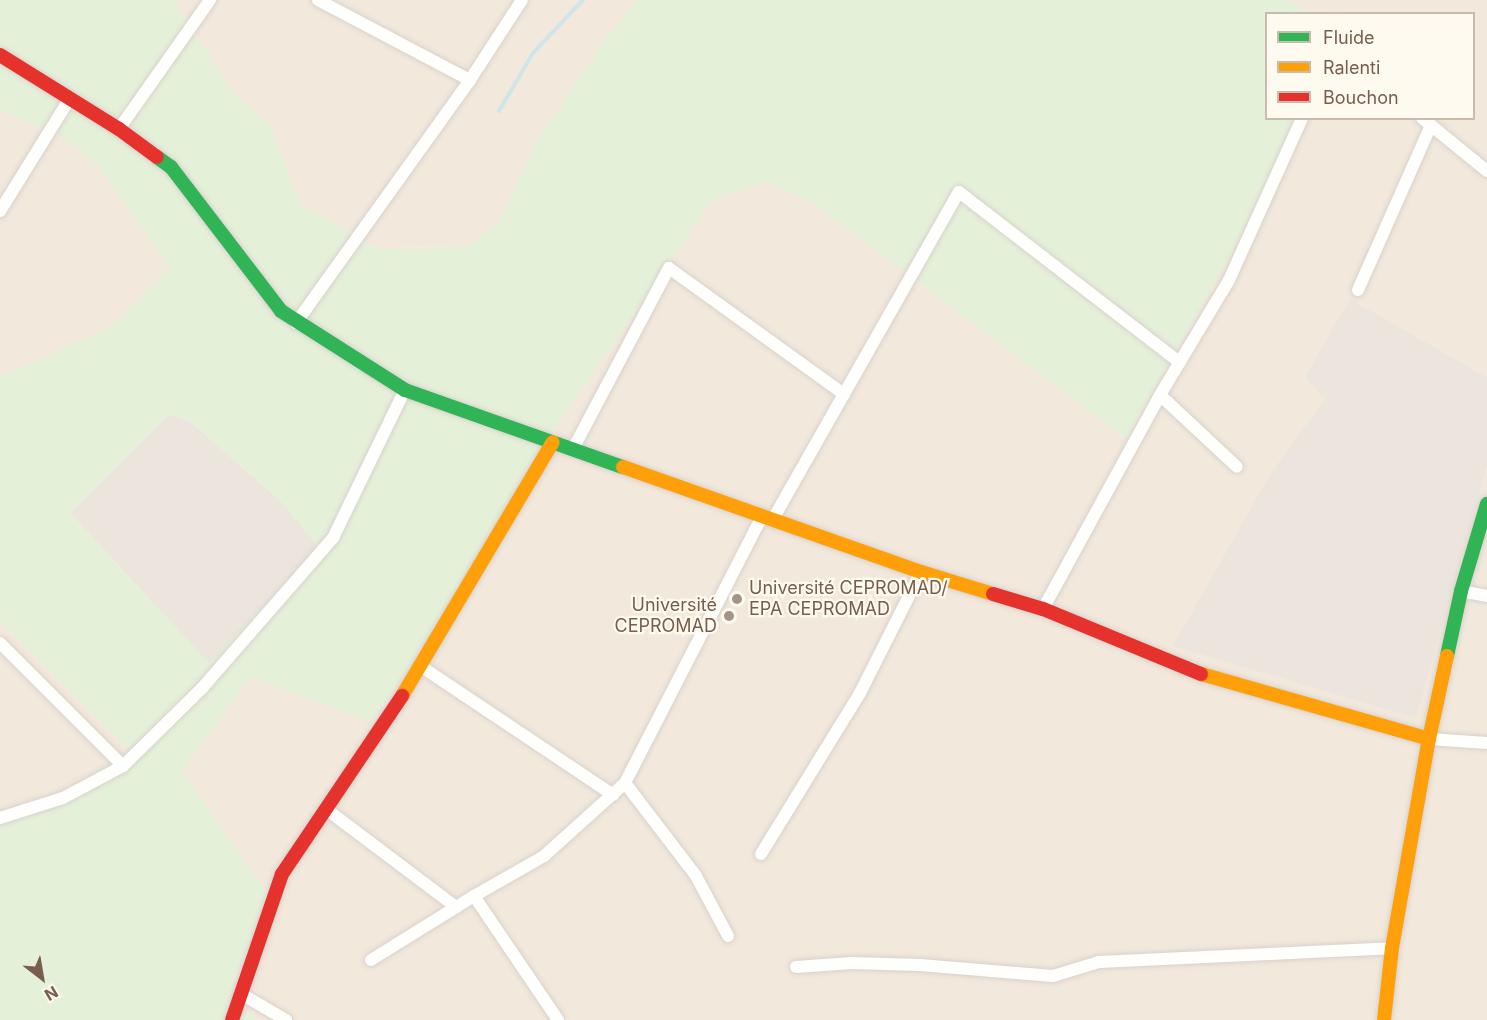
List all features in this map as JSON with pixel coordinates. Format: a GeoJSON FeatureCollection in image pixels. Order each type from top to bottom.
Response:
{"type":"FeatureCollection","features":[{"type":"Feature","properties":{"kind":"main road"},"geometry":{"type":"LineString","coordinates":[[0,55],[118,129],[171,167],[281,311],[296,323],[405,390],[921,572],[1043,609],[1205,676],[1429,739]]}},
{"type":"Feature","properties":{"kind":"main road"},"geometry":{"type":"LineString","coordinates":[[232,1020],[243,994],[282,874],[422,667],[553,442]]}},
{"type":"Feature","properties":{"kind":"main road"},"geometry":{"type":"LineString","coordinates":[[1384,1020],[1392,948],[1429,739],[1461,591],[1487,504]]}},
{"type":"Feature","properties":{"kind":"street"},"geometry":{"type":"LineString","coordinates":[[118,129],[210,0]]}},
{"type":"Feature","properties":{"kind":"street"},"geometry":{"type":"LineString","coordinates":[[318,0],[470,80]]}},
{"type":"Feature","properties":{"kind":"street"},"geometry":{"type":"LineString","coordinates":[[296,323],[470,80],[522,0]]}},
{"type":"Feature","properties":{"kind":"street"},"geometry":{"type":"LineString","coordinates":[[0,211],[70,98]]}},
{"type":"Feature","properties":{"kind":"street"},"geometry":{"type":"LineString","coordinates":[[1043,609],[1160,395],[1229,280],[1301,120]]}},
{"type":"Feature","properties":{"kind":"street"},"geometry":{"type":"LineString","coordinates":[[1358,290],[1426,122],[1487,171]]}},
{"type":"Feature","properties":{"kind":"street"},"geometry":{"type":"LineString","coordinates":[[371,960],[544,856],[625,783],[768,517],[844,394],[959,192],[1180,363]]}},
{"type":"Feature","properties":{"kind":"street"},"geometry":{"type":"LineString","coordinates":[[573,449],[669,268],[844,394]]}},
{"type":"Feature","properties":{"kind":"street"},"geometry":{"type":"LineString","coordinates":[[0,818],[63,798],[123,766],[203,687],[333,538],[405,390]]}},
{"type":"Feature","properties":{"kind":"street"},"geometry":{"type":"LineString","coordinates":[[1160,395],[1237,467]]}},
{"type":"Feature","properties":{"kind":"street"},"geometry":{"type":"LineString","coordinates":[[761,854],[860,693],[921,572]]}},
{"type":"Feature","properties":{"kind":"street"},"geometry":{"type":"LineString","coordinates":[[1461,591],[1487,596]]}},
{"type":"Feature","properties":{"kind":"street"},"geometry":{"type":"LineString","coordinates":[[0,643],[123,766]]}},
{"type":"Feature","properties":{"kind":"street"},"geometry":{"type":"LineString","coordinates":[[422,667],[613,795]]}},
{"type":"Feature","properties":{"kind":"street"},"geometry":{"type":"LineString","coordinates":[[1429,739],[1487,743]]}},
{"type":"Feature","properties":{"kind":"street"},"geometry":{"type":"LineString","coordinates":[[625,783],[696,876],[728,936]]}},
{"type":"Feature","properties":{"kind":"street"},"geometry":{"type":"LineString","coordinates":[[326,809],[456,907]]}},
{"type":"Feature","properties":{"kind":"street"},"geometry":{"type":"LineString","coordinates":[[474,896],[558,1020]]}},
{"type":"Feature","properties":{"kind":"street"},"geometry":{"type":"LineString","coordinates":[[796,967],[852,963],[920,965],[1053,976],[1099,962],[1392,948]]}},
{"type":"Feature","properties":{"kind":"street"},"geometry":{"type":"LineString","coordinates":[[243,994],[286,1020]]}},
{"type":"Feature","properties":{"kind":"shaded area"},"geometry":{"type":"Polygon","coordinates":[[[173,0],[637,0],[608,35],[536,143],[500,221],[467,247],[376,248],[300,203],[269,122],[236,96],[173,0]]]}},
{"type":"Feature","properties":{"kind":"shaded area"},"geometry":{"type":"Polygon","coordinates":[[[1288,0],[1487,0],[1487,377],[1351,300],[1326,399],[1322,405],[1415,718],[1487,466],[1487,1020],[262,1020],[227,999],[267,894],[182,771],[251,677],[428,639],[552,433],[712,200],[765,181],[816,205],[1126,439],[1226,264],[1298,120],[1475,120],[1475,12],[1305,12],[1288,0]]]}},
{"type":"Feature","properties":{"kind":"shaded area"},"geometry":{"type":"Polygon","coordinates":[[[0,110],[65,139],[99,167],[171,269],[110,328],[0,377],[0,110]]]}},
{"type":"Feature","properties":{"kind":"shaded area"},"geometry":{"type":"Polygon","coordinates":[[[1350,299],[1487,377],[1487,466],[1416,718],[1173,646],[1271,473],[1325,399],[1305,377],[1350,299]]]}},
{"type":"Feature","properties":{"kind":"shaded area"},"geometry":{"type":"Polygon","coordinates":[[[169,414],[191,422],[282,502],[320,548],[209,664],[70,513],[169,414]]]}},
{"type":"Feature","properties":{"kind":"shaded area"},"geometry":{"type":"Polygon","coordinates":[[[0,621],[132,752],[58,794],[0,816],[0,621]]]}},
{"type":"Feature","properties":{"kind":"green space"},"geometry":{"type":"Polygon","coordinates":[[[0,0],[173,0],[236,96],[269,122],[300,203],[376,248],[467,247],[500,221],[536,143],[608,35],[637,0],[1288,0],[1305,12],[1265,12],[1265,120],[1298,120],[1226,264],[1126,439],[816,205],[765,181],[712,201],[552,433],[428,639],[371,722],[251,677],[182,771],[267,894],[227,999],[262,1020],[0,1020],[0,816],[58,794],[132,752],[0,621],[0,377],[110,328],[171,269],[99,167],[65,139],[0,110],[0,0]],[[169,414],[70,513],[209,663],[319,548],[282,502],[191,422],[169,414]]]}},
{"type":"Feature","properties":{"kind":"waterway"},"geometry":{"type":"LineString","coordinates":[[499,111],[533,53],[583,0]]}},
{"type":"Feature","properties":{"kind":"traffic: fast"},"geometry":{"type":"LineString","coordinates":[[157,157],[171,167],[281,311],[405,390],[623,467]]}},
{"type":"Feature","properties":{"kind":"traffic: fast"},"geometry":{"type":"LineString","coordinates":[[1447,656],[1461,591],[1487,504]]}},
{"type":"Feature","properties":{"kind":"traffic: slow"},"geometry":{"type":"LineString","coordinates":[[402,696],[553,442]]}},
{"type":"Feature","properties":{"kind":"traffic: slow"},"geometry":{"type":"LineString","coordinates":[[623,467],[921,572],[993,594]]}},
{"type":"Feature","properties":{"kind":"traffic: slow"},"geometry":{"type":"LineString","coordinates":[[1384,1020],[1392,948],[1429,739],[1447,656]]}},
{"type":"Feature","properties":{"kind":"traffic: slow"},"geometry":{"type":"LineString","coordinates":[[1201,674],[1429,739]]}},
{"type":"Feature","properties":{"kind":"traffic: jam"},"geometry":{"type":"LineString","coordinates":[[0,55],[119,129],[157,157]]}},
{"type":"Feature","properties":{"kind":"traffic: jam"},"geometry":{"type":"LineString","coordinates":[[993,594],[1043,609],[1201,674]]}},
{"type":"Feature","properties":{"kind":"traffic: jam"},"geometry":{"type":"LineString","coordinates":[[232,1020],[282,874],[402,696]]}},
{"type":"Feature","properties":{"kind":"place","name":"Université CEPROMAD/ EPA CEPROMAD"},"geometry":{"type":"Point","coordinates":[737,599]}},
{"type":"Feature","properties":{"kind":"place","name":"Université CEPROMAD"},"geometry":{"type":"Point","coordinates":[729,616]}}]}
